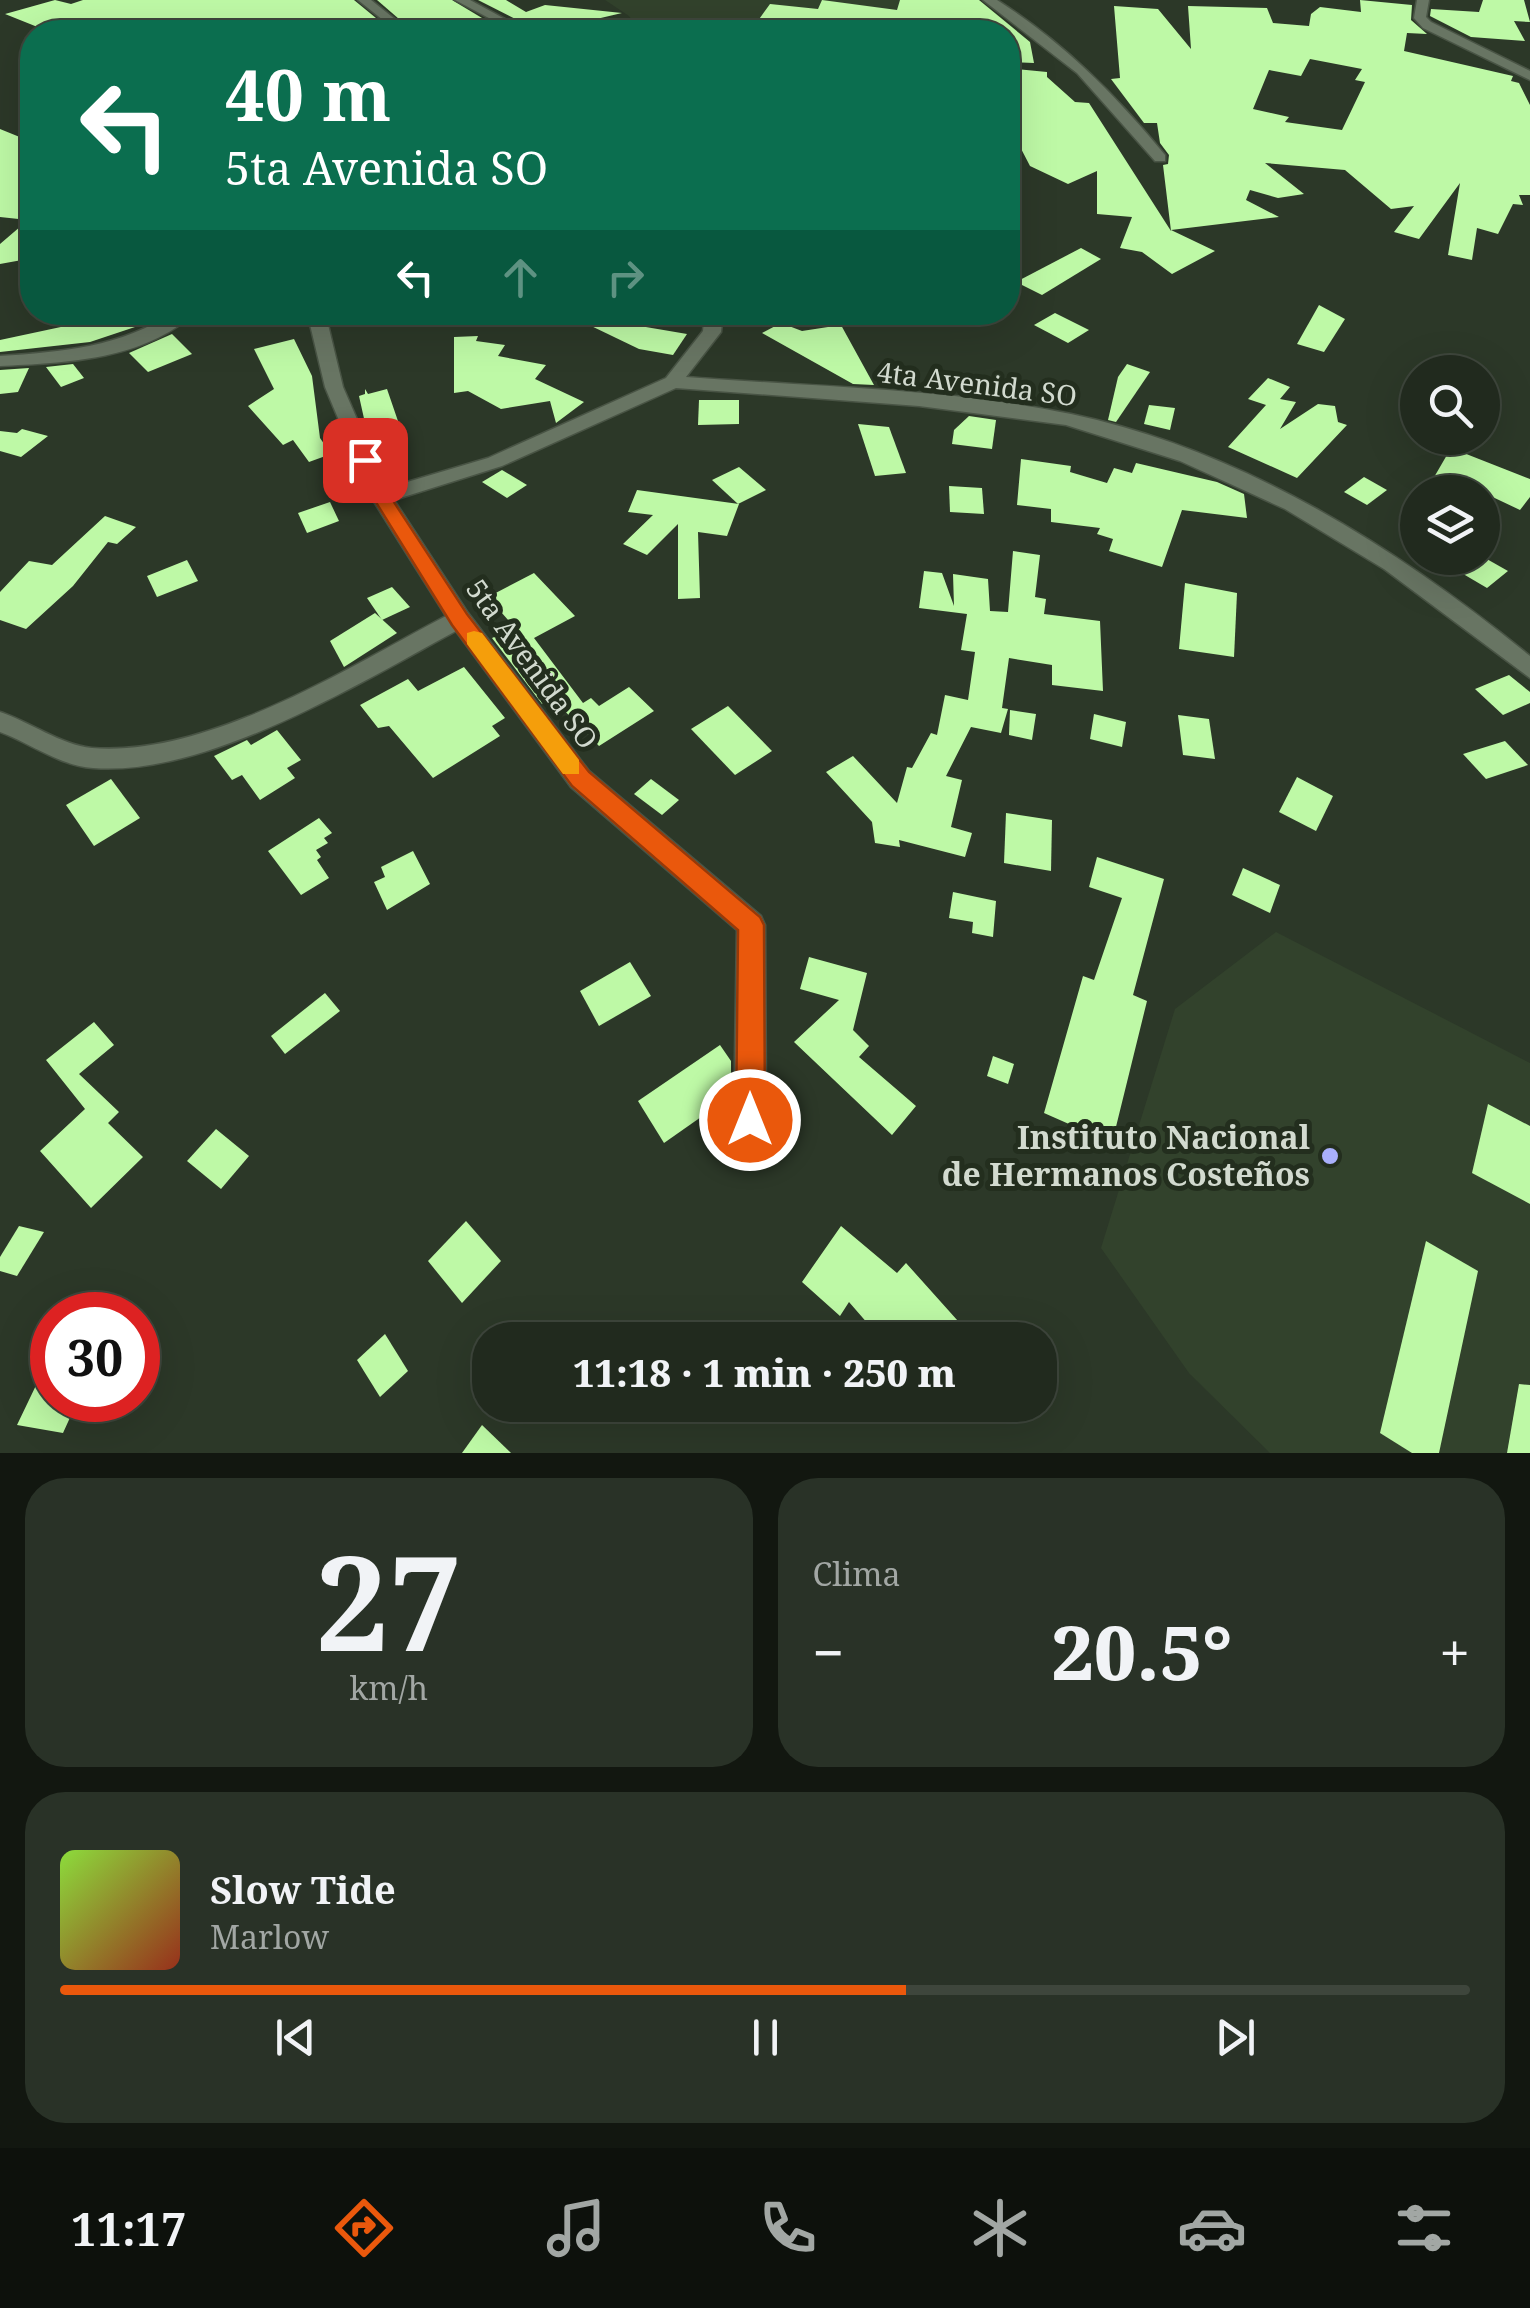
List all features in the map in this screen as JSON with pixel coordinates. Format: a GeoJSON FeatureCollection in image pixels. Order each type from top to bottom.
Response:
{"type":"FeatureCollection","features":[{"type":"Feature","properties":{"kind":"street"},"geometry":{"type":"LineString","coordinates":[[364,0],[390,20]]}},
{"type":"Feature","properties":{"kind":"street"},"geometry":{"type":"LineString","coordinates":[[462,0],[500,20]]}},
{"type":"Feature","properties":{"kind":"street"},"geometry":{"type":"LineString","coordinates":[[988,0],[1016,20]]}},
{"type":"Feature","properties":{"kind":"street"},"geometry":{"type":"LineString","coordinates":[[1424,0],[1420,18],[1427,25],[1530,76]]}},
{"type":"Feature","properties":{"kind":"street"},"geometry":{"type":"LineString","coordinates":[[1020,23],[1067,57],[1127,116],[1160,158]]}},
{"type":"Feature","properties":{"kind":"street"},"geometry":{"type":"LineString","coordinates":[[0,360],[94,355],[168,325]]}},
{"type":"Feature","properties":{"kind":"street","name":"5ta Avenida SO"},"geometry":{"type":"LineString","coordinates":[[319,325],[334,387],[381,496],[460,620],[580,779],[751,925],[750,1120]]}},
{"type":"Feature","properties":{"kind":"street"},"geometry":{"type":"LineString","coordinates":[[381,496],[494,462],[673,382],[712,332],[713,325]]}},
{"type":"Feature","properties":{"kind":"street","name":"4ta Avenida SO"},"geometry":{"type":"LineString","coordinates":[[673,382],[1069,420],[1166,449],[1257,486],[1350,534],[1414,577],[1530,669]]}},
{"type":"Feature","properties":{"kind":"street"},"geometry":{"type":"LineString","coordinates":[[0,722],[86,758],[130,761],[268,717],[460,620]]}},
{"type":"Feature","properties":{"kind":"shaded area"},"geometry":{"type":"Polygon","coordinates":[[[605,0],[933,0],[927,20],[632,20],[605,0]]]}},
{"type":"Feature","properties":{"kind":"shaded area","name":"Instituto Nacional de Hermanos Costeños"},"geometry":{"type":"Polygon","coordinates":[[[1276,932],[1530,1063],[1530,1453],[1270,1453],[1189,1373],[1101,1248],[1175,1009],[1276,932]]]}},
{"type":"Feature","properties":{"kind":"building"},"geometry":{"type":"Polygon","coordinates":[[[55,0],[71,4],[83,0],[354,0],[378,20],[20,20],[5,14],[55,0]]]}},
{"type":"Feature","properties":{"kind":"building"},"geometry":{"type":"Polygon","coordinates":[[[377,0],[452,0],[485,20],[400,20],[377,0]]]}},
{"type":"Feature","properties":{"kind":"building"},"geometry":{"type":"Polygon","coordinates":[[[478,0],[506,0],[526,12],[545,5],[622,13],[592,20],[517,20],[478,0]]]}},
{"type":"Feature","properties":{"kind":"building"},"geometry":{"type":"Polygon","coordinates":[[[822,0],[897,10],[900,0],[979,0],[1003,20],[758,20],[770,4],[818,9],[822,0]]]}},
{"type":"Feature","properties":{"kind":"building"},"geometry":{"type":"Polygon","coordinates":[[[1360,0],[1412,5],[1411,20],[1427,34],[1407,33],[1404,51],[1513,76],[1511,81],[1519,83],[1530,105],[1530,195],[1519,195],[1523,205],[1513,204],[1498,234],[1477,228],[1472,260],[1448,255],[1460,183],[1419,239],[1394,232],[1414,206],[1391,209],[1345,170],[1265,163],[1304,194],[1278,198],[1250,190],[1246,200],[1279,217],[1171,230],[1215,251],[1172,274],[1142,252],[1120,248],[1132,217],[1097,214],[1097,171],[1068,184],[1030,166],[1020,147],[1020,69],[1047,72],[1047,77],[1075,102],[1089,103],[1171,231],[1163,165],[1168,164],[1169,155],[1160,143],[1157,123],[1144,123],[1111,79],[1120,78],[1114,6],[1158,9],[1191,49],[1188,6],[1267,8],[1273,23],[1309,26],[1311,14],[1320,7],[1361,12],[1360,0]],[[1310,59],[1301,76],[1269,70],[1253,109],[1289,117],[1285,122],[1342,130],[1365,82],[1355,80],[1362,69],[1310,59]]]}},
{"type":"Feature","properties":{"kind":"building"},"geometry":{"type":"Polygon","coordinates":[[[1483,0],[1524,0],[1530,22],[1514,21],[1525,41],[1471,37],[1430,16],[1431,9],[1479,12],[1483,0]]]}},
{"type":"Feature","properties":{"kind":"building"},"geometry":{"type":"Polygon","coordinates":[[[1020,34],[1030,42],[1034,63],[1020,62],[1020,34]]]}},
{"type":"Feature","properties":{"kind":"building"},"geometry":{"type":"Polygon","coordinates":[[[0,129],[20,137],[20,219],[0,217],[0,129]]]}},
{"type":"Feature","properties":{"kind":"building"},"geometry":{"type":"Polygon","coordinates":[[[20,227],[20,260],[0,264],[0,244],[20,227]]]}},
{"type":"Feature","properties":{"kind":"building"},"geometry":{"type":"Polygon","coordinates":[[[1081,248],[1101,259],[1042,295],[1020,284],[1020,280],[1081,248]]]}},
{"type":"Feature","properties":{"kind":"building"},"geometry":{"type":"Polygon","coordinates":[[[1319,305],[1345,319],[1324,352],[1297,344],[1319,305]]]}},
{"type":"Feature","properties":{"kind":"building"},"geometry":{"type":"Polygon","coordinates":[[[1055,313],[1089,330],[1068,343],[1034,325],[1055,313]]]}},
{"type":"Feature","properties":{"kind":"building"},"geometry":{"type":"Polygon","coordinates":[[[70,325],[141,325],[90,342],[0,352],[0,340],[70,325]]]}},
{"type":"Feature","properties":{"kind":"building"},"geometry":{"type":"Polygon","coordinates":[[[589,325],[634,325],[687,334],[673,355],[639,349],[589,325]]]}},
{"type":"Feature","properties":{"kind":"building"},"geometry":{"type":"Polygon","coordinates":[[[777,325],[802,331],[841,325],[874,385],[853,384],[762,333],[777,325]]]}},
{"type":"Feature","properties":{"kind":"building"},"geometry":{"type":"Polygon","coordinates":[[[172,334],[192,354],[148,372],[129,353],[172,334]]]}},
{"type":"Feature","properties":{"kind":"building"},"geometry":{"type":"Polygon","coordinates":[[[478,336],[476,341],[505,345],[498,356],[546,365],[535,379],[584,402],[556,423],[550,401],[501,409],[468,391],[454,393],[454,337],[478,336]]]}},
{"type":"Feature","properties":{"kind":"building"},"geometry":{"type":"Polygon","coordinates":[[[294,339],[312,376],[320,438],[331,454],[309,462],[293,440],[283,445],[248,406],[274,389],[254,349],[294,339]]]}},
{"type":"Feature","properties":{"kind":"building"},"geometry":{"type":"Polygon","coordinates":[[[73,364],[84,378],[61,387],[46,367],[73,364]]]}},
{"type":"Feature","properties":{"kind":"building"},"geometry":{"type":"Polygon","coordinates":[[[1127,364],[1150,372],[1116,422],[1108,420],[1118,377],[1127,364]]]}},
{"type":"Feature","properties":{"kind":"building"},"geometry":{"type":"Polygon","coordinates":[[[29,368],[18,392],[0,394],[0,370],[29,368]]]}},
{"type":"Feature","properties":{"kind":"building"},"geometry":{"type":"Polygon","coordinates":[[[1268,378],[1290,387],[1280,399],[1296,402],[1280,429],[1318,404],[1335,406],[1338,422],[1347,425],[1297,478],[1228,447],[1266,405],[1248,399],[1268,378]]]}},
{"type":"Feature","properties":{"kind":"building"},"geometry":{"type":"Polygon","coordinates":[[[365,389],[368,394],[387,389],[399,424],[387,426],[406,457],[381,466],[367,432],[359,396],[365,394],[365,389]]]}},
{"type":"Feature","properties":{"kind":"building"},"geometry":{"type":"Polygon","coordinates":[[[699,400],[739,400],[739,424],[698,425],[699,400]]]}},
{"type":"Feature","properties":{"kind":"building"},"geometry":{"type":"Polygon","coordinates":[[[1149,405],[1175,408],[1170,430],[1144,424],[1149,405]]]}},
{"type":"Feature","properties":{"kind":"building"},"geometry":{"type":"Polygon","coordinates":[[[969,416],[996,420],[992,449],[952,444],[954,430],[969,416]]]}},
{"type":"Feature","properties":{"kind":"building"},"geometry":{"type":"Polygon","coordinates":[[[858,424],[889,427],[906,473],[875,476],[858,424]]]}},
{"type":"Feature","properties":{"kind":"building"},"geometry":{"type":"Polygon","coordinates":[[[22,429],[48,436],[21,457],[0,451],[0,431],[17,433],[22,429]]]}},
{"type":"Feature","properties":{"kind":"building"},"geometry":{"type":"Polygon","coordinates":[[[1447,455],[1469,455],[1530,479],[1530,497],[1520,510],[1500,501],[1500,475],[1435,475],[1447,455]]]}},
{"type":"Feature","properties":{"kind":"building"},"geometry":{"type":"Polygon","coordinates":[[[1021,459],[1071,466],[1070,472],[1107,483],[1114,468],[1132,473],[1136,463],[1217,482],[1244,494],[1247,518],[1182,510],[1162,567],[1109,551],[1113,539],[1097,534],[1100,528],[1051,522],[1051,509],[1017,505],[1021,459]]]}},
{"type":"Feature","properties":{"kind":"building"},"geometry":{"type":"Polygon","coordinates":[[[739,467],[766,490],[738,504],[712,480],[739,467]]]}},
{"type":"Feature","properties":{"kind":"building"},"geometry":{"type":"Polygon","coordinates":[[[502,470],[527,485],[507,498],[482,482],[502,470]]]}},
{"type":"Feature","properties":{"kind":"building"},"geometry":{"type":"Polygon","coordinates":[[[1364,477],[1387,490],[1367,505],[1344,492],[1364,477]]]}},
{"type":"Feature","properties":{"kind":"building"},"geometry":{"type":"Polygon","coordinates":[[[949,486],[982,488],[984,514],[950,512],[949,486]]]}},
{"type":"Feature","properties":{"kind":"building"},"geometry":{"type":"Polygon","coordinates":[[[637,490],[739,504],[727,536],[698,532],[700,598],[678,599],[678,524],[647,555],[623,544],[653,515],[628,512],[637,490]]]}},
{"type":"Feature","properties":{"kind":"building"},"geometry":{"type":"Polygon","coordinates":[[[330,502],[339,521],[307,533],[298,513],[330,502]]]}},
{"type":"Feature","properties":{"kind":"building"},"geometry":{"type":"Polygon","coordinates":[[[105,516],[136,527],[117,544],[108,542],[73,586],[26,629],[0,620],[0,592],[29,561],[52,565],[105,516]]]}},
{"type":"Feature","properties":{"kind":"building"},"geometry":{"type":"Polygon","coordinates":[[[1013,551],[1040,555],[1035,597],[1046,599],[1044,614],[1100,621],[1103,691],[1052,685],[1052,665],[1009,658],[1002,708],[1008,709],[1001,733],[971,727],[946,776],[962,780],[951,827],[972,833],[965,857],[899,840],[900,847],[875,843],[872,822],[826,772],[853,756],[897,803],[907,767],[912,768],[931,733],[937,735],[945,695],[968,700],[975,652],[961,650],[967,614],[919,608],[924,571],[942,573],[954,606],[953,574],[988,579],[990,611],[1008,612],[1013,551]]]}},
{"type":"Feature","properties":{"kind":"building"},"geometry":{"type":"Polygon","coordinates":[[[187,560],[198,581],[157,597],[147,576],[187,560]]]}},
{"type":"Feature","properties":{"kind":"building"},"geometry":{"type":"Polygon","coordinates":[[[1500,566],[1508,571],[1487,588],[1465,575],[1500,575],[1500,566]]]}},
{"type":"Feature","properties":{"kind":"building"},"geometry":{"type":"Polygon","coordinates":[[[534,573],[575,616],[534,638],[583,703],[591,698],[599,706],[629,687],[654,711],[599,746],[553,699],[542,704],[492,638],[515,628],[488,597],[534,573]]]}},
{"type":"Feature","properties":{"kind":"building"},"geometry":{"type":"Polygon","coordinates":[[[1185,583],[1237,593],[1234,657],[1179,649],[1185,583]]]}},
{"type":"Feature","properties":{"kind":"building"},"geometry":{"type":"Polygon","coordinates":[[[392,587],[410,607],[382,620],[367,598],[392,587]]]}},
{"type":"Feature","properties":{"kind":"building"},"geometry":{"type":"Polygon","coordinates":[[[375,613],[397,633],[344,667],[330,641],[375,613]]]}},
{"type":"Feature","properties":{"kind":"building"},"geometry":{"type":"Polygon","coordinates":[[[464,667],[505,718],[492,726],[500,736],[433,778],[389,726],[378,728],[360,705],[408,679],[418,691],[464,667]]]}},
{"type":"Feature","properties":{"kind":"building"},"geometry":{"type":"Polygon","coordinates":[[[1509,675],[1530,692],[1530,703],[1503,715],[1475,689],[1509,675]]]}},
{"type":"Feature","properties":{"kind":"building"},"geometry":{"type":"Polygon","coordinates":[[[728,706],[772,751],[735,775],[691,729],[728,706]]]}},
{"type":"Feature","properties":{"kind":"building"},"geometry":{"type":"Polygon","coordinates":[[[1010,710],[1036,714],[1032,740],[1009,735],[1010,710]]]}},
{"type":"Feature","properties":{"kind":"building"},"geometry":{"type":"Polygon","coordinates":[[[1094,714],[1126,722],[1122,747],[1090,739],[1094,714]]]}},
{"type":"Feature","properties":{"kind":"building"},"geometry":{"type":"Polygon","coordinates":[[[1178,715],[1209,719],[1215,759],[1183,755],[1178,715]]]}},
{"type":"Feature","properties":{"kind":"building"},"geometry":{"type":"Polygon","coordinates":[[[277,730],[301,760],[287,768],[295,778],[260,800],[242,775],[232,780],[214,756],[247,740],[251,745],[277,730]]]}},
{"type":"Feature","properties":{"kind":"building"},"geometry":{"type":"Polygon","coordinates":[[[1505,741],[1528,765],[1486,779],[1463,754],[1505,741]]]}},
{"type":"Feature","properties":{"kind":"building"},"geometry":{"type":"Polygon","coordinates":[[[1297,777],[1333,796],[1316,831],[1279,812],[1297,777]]]}},
{"type":"Feature","properties":{"kind":"building"},"geometry":{"type":"Polygon","coordinates":[[[111,779],[140,818],[94,846],[66,805],[111,779]]]}},
{"type":"Feature","properties":{"kind":"building"},"geometry":{"type":"Polygon","coordinates":[[[651,779],[679,800],[662,815],[634,794],[651,779]]]}},
{"type":"Feature","properties":{"kind":"building"},"geometry":{"type":"Polygon","coordinates":[[[1006,813],[1052,820],[1051,871],[1004,863],[1006,813]]]}},
{"type":"Feature","properties":{"kind":"building"},"geometry":{"type":"Polygon","coordinates":[[[319,818],[332,833],[324,838],[328,843],[316,850],[321,857],[317,860],[329,878],[301,895],[268,851],[319,818]]]}},
{"type":"Feature","properties":{"kind":"building"},"geometry":{"type":"Polygon","coordinates":[[[413,851],[430,884],[387,910],[374,882],[385,877],[381,867],[413,851]]]}},
{"type":"Feature","properties":{"kind":"building"},"geometry":{"type":"Polygon","coordinates":[[[1097,857],[1164,879],[1133,995],[1147,1001],[1112,1143],[1044,1113],[1083,976],[1094,980],[1122,898],[1089,887],[1097,857]]]}},
{"type":"Feature","properties":{"kind":"building"},"geometry":{"type":"Polygon","coordinates":[[[1243,868],[1280,885],[1270,913],[1232,895],[1243,868]]]}},
{"type":"Feature","properties":{"kind":"building"},"geometry":{"type":"Polygon","coordinates":[[[953,892],[996,901],[993,937],[972,933],[973,922],[949,918],[953,892]]]}},
{"type":"Feature","properties":{"kind":"building"},"geometry":{"type":"Polygon","coordinates":[[[809,957],[867,973],[853,1030],[869,1046],[859,1057],[916,1106],[892,1135],[794,1042],[839,1000],[800,989],[809,957]]]}},
{"type":"Feature","properties":{"kind":"building"},"geometry":{"type":"Polygon","coordinates":[[[630,962],[651,996],[599,1026],[580,991],[630,962]]]}},
{"type":"Feature","properties":{"kind":"building"},"geometry":{"type":"Polygon","coordinates":[[[325,993],[340,1011],[285,1054],[271,1036],[325,993]]]}},
{"type":"Feature","properties":{"kind":"building"},"geometry":{"type":"Polygon","coordinates":[[[94,1022],[114,1045],[79,1074],[119,1112],[108,1123],[143,1157],[91,1208],[40,1151],[85,1109],[46,1060],[94,1022]]]}},
{"type":"Feature","properties":{"kind":"building"},"geometry":{"type":"Polygon","coordinates":[[[720,1045],[731,1061],[731,1096],[664,1143],[638,1101],[720,1045]]]}},
{"type":"Feature","properties":{"kind":"building"},"geometry":{"type":"Polygon","coordinates":[[[993,1056],[1014,1064],[1008,1084],[987,1076],[993,1056]]]}},
{"type":"Feature","properties":{"kind":"building"},"geometry":{"type":"Polygon","coordinates":[[[1488,1104],[1530,1126],[1530,1204],[1472,1173],[1488,1104]]]}},
{"type":"Feature","properties":{"kind":"building"},"geometry":{"type":"Polygon","coordinates":[[[216,1129],[249,1156],[221,1189],[187,1161],[216,1129]]]}},
{"type":"Feature","properties":{"kind":"building"},"geometry":{"type":"Polygon","coordinates":[[[466,1221],[501,1261],[462,1303],[428,1261],[466,1221]]]}},
{"type":"Feature","properties":{"kind":"building"},"geometry":{"type":"Polygon","coordinates":[[[19,1226],[44,1232],[17,1276],[0,1271],[0,1257],[19,1226]]]}},
{"type":"Feature","properties":{"kind":"building"},"geometry":{"type":"Polygon","coordinates":[[[841,1226],[897,1273],[906,1263],[959,1322],[866,1322],[849,1302],[840,1316],[802,1282],[841,1226]]]}},
{"type":"Feature","properties":{"kind":"building"},"geometry":{"type":"Polygon","coordinates":[[[1426,1241],[1478,1271],[1439,1453],[1412,1453],[1380,1433],[1426,1241]]]}},
{"type":"Feature","properties":{"kind":"building"},"geometry":{"type":"Polygon","coordinates":[[[385,1334],[408,1371],[380,1397],[357,1360],[385,1334]]]}},
{"type":"Feature","properties":{"kind":"building"},"geometry":{"type":"Polygon","coordinates":[[[1519,1384],[1530,1385],[1530,1453],[1507,1453],[1519,1384]]]}},
{"type":"Feature","properties":{"kind":"building"},"geometry":{"type":"Polygon","coordinates":[[[30,1398],[30,1422],[68,1422],[63,1433],[17,1425],[30,1398]]]}},
{"type":"Feature","properties":{"kind":"building"},"geometry":{"type":"Polygon","coordinates":[[[482,1425],[511,1453],[462,1453],[482,1425]]]}},
{"type":"Feature","properties":{"kind":"slow traffic"},"geometry":{"type":"LineString","coordinates":[[474,638],[571,767]]}},
{"type":"Feature","properties":{"kind":"place","name":"Instituto Nacional de Hermanos Costeños"},"geometry":{"type":"Point","coordinates":[1330,1156]}},
{"type":"Feature","properties":{"kind":"route"},"geometry":{"type":"LineString","coordinates":[[365,460],[381,496],[460,620],[580,779],[751,925],[750,1120]]}}]}
